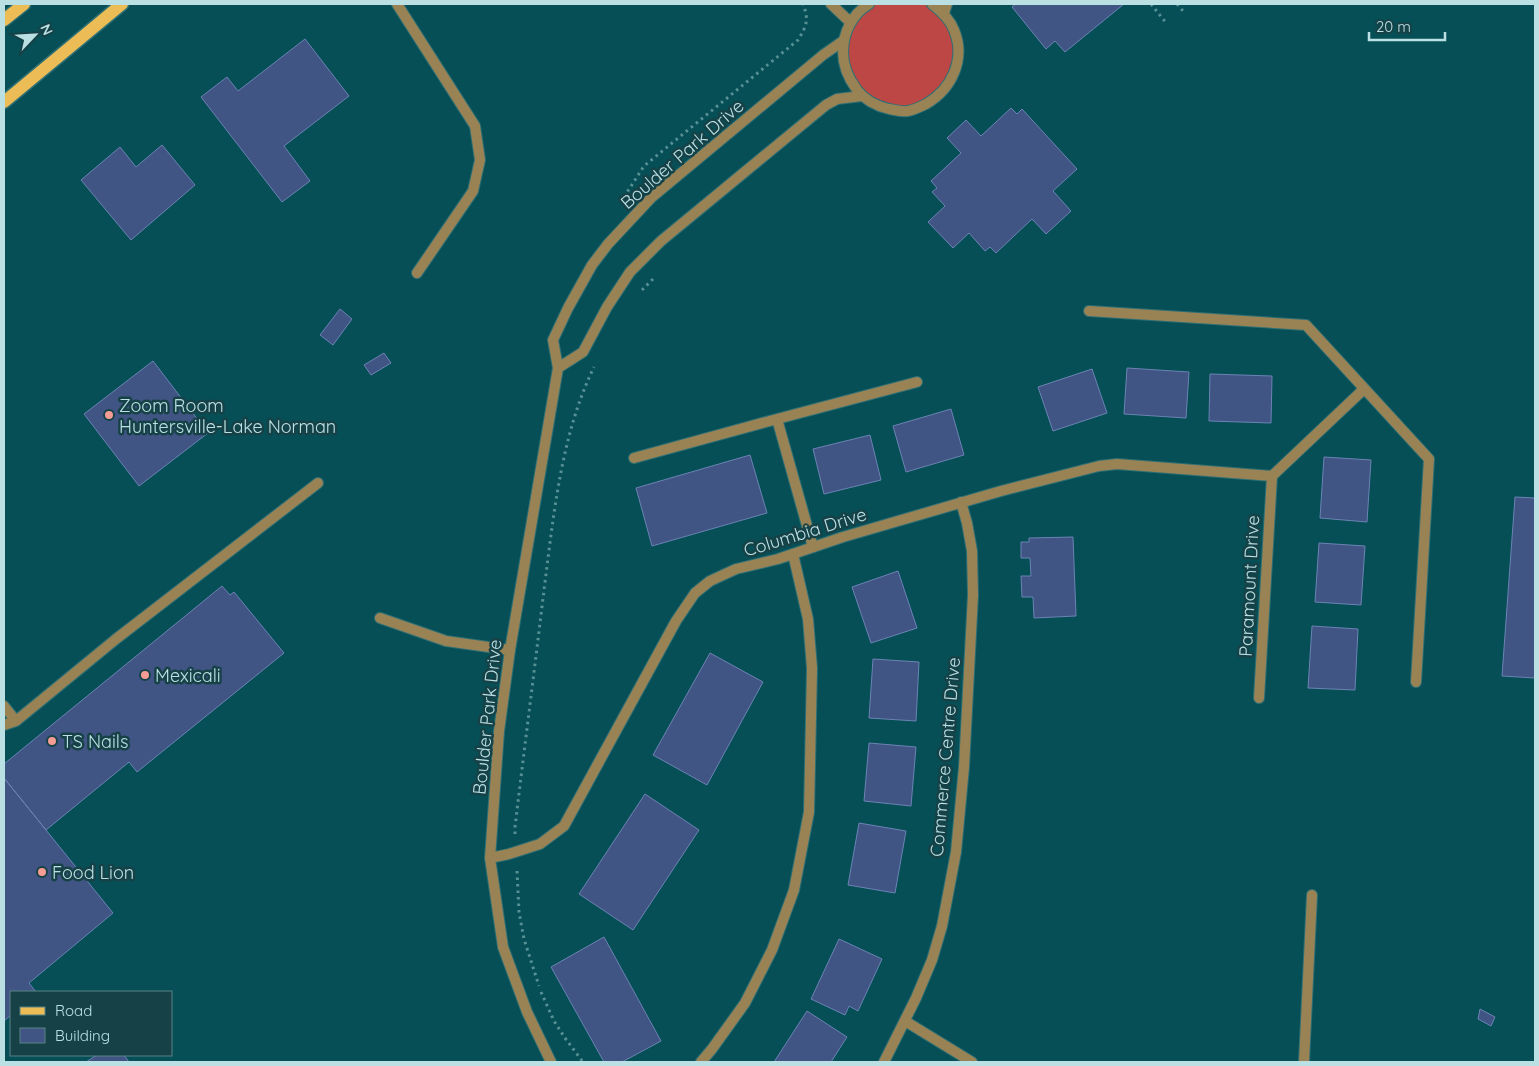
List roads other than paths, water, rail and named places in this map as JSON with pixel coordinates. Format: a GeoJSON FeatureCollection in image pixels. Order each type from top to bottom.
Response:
{"type":"FeatureCollection","features":[{"type":"Feature","properties":{"kind":"main road"},"geometry":{"type":"LineString","coordinates":[[4,20],[24,4]]}},
{"type":"Feature","properties":{"kind":"main road"},"geometry":{"type":"LineString","coordinates":[[4,102],[122,4]]}},
{"type":"Feature","properties":{"kind":"street"},"geometry":{"type":"LineString","coordinates":[[397,4],[475,126],[480,160],[473,191],[417,273]]}},
{"type":"Feature","properties":{"kind":"street"},"geometry":{"type":"LineString","coordinates":[[831,4],[850,22]]}},
{"type":"Feature","properties":{"kind":"street"},"geometry":{"type":"LineString","coordinates":[[869,4],[863,7],[850,22],[843,41],[843,62],[846,72],[849,80],[862,96],[879,107],[909,111],[937,98],[950,83],[958,64],[958,46],[946,8],[932,4]]}},
{"type":"Feature","properties":{"kind":"street","name":"Boulder Park Drive"},"geometry":{"type":"LineString","coordinates":[[551,1062],[526,1012],[503,946],[490,858],[499,731],[510,650],[558,368],[553,340],[588,272],[608,244],[651,198],[817,60],[843,41]]}},
{"type":"Feature","properties":{"kind":"street"},"geometry":{"type":"LineString","coordinates":[[558,368],[583,352],[630,272],[661,241],[826,105],[837,99],[862,96]]}},
{"type":"Feature","properties":{"kind":"street"},"geometry":{"type":"LineString","coordinates":[[1089,311],[1306,325],[1429,459],[1416,682]]}},
{"type":"Feature","properties":{"kind":"street"},"geometry":{"type":"LineString","coordinates":[[634,458],[917,382]]}},
{"type":"Feature","properties":{"kind":"street"},"geometry":{"type":"LineString","coordinates":[[1272,476],[1364,389]]}},
{"type":"Feature","properties":{"kind":"street"},"geometry":{"type":"LineString","coordinates":[[777,419],[812,548]]}},
{"type":"Feature","properties":{"kind":"street","name":"Columbia Drive"},"geometry":{"type":"LineString","coordinates":[[490,858],[540,844],[564,826],[676,621],[696,593],[710,581],[736,569],[793,554],[961,502],[1099,466],[1117,464],[1272,476]]}},
{"type":"Feature","properties":{"kind":"street","name":"Paramount Drive"},"geometry":{"type":"LineString","coordinates":[[1259,698],[1272,476]]}},
{"type":"Feature","properties":{"kind":"street"},"geometry":{"type":"LineString","coordinates":[[4,725],[16,721],[116,639],[318,482]]}},
{"type":"Feature","properties":{"kind":"street","name":"Commerce Centre Drive"},"geometry":{"type":"LineString","coordinates":[[884,1062],[916,998],[932,960],[942,926],[956,852],[964,768],[973,595],[972,551],[961,502]]}},
{"type":"Feature","properties":{"kind":"street"},"geometry":{"type":"LineString","coordinates":[[701,1062],[745,1004],[772,950],[794,890],[809,812],[812,668],[808,619],[793,554]]}},
{"type":"Feature","properties":{"kind":"street"},"geometry":{"type":"LineString","coordinates":[[380,618],[446,642],[510,650]]}},
{"type":"Feature","properties":{"kind":"street"},"geometry":{"type":"LineString","coordinates":[[4,706],[16,721]]}},
{"type":"Feature","properties":{"kind":"street"},"geometry":{"type":"LineString","coordinates":[[1304,1062],[1312,895]]}},
{"type":"Feature","properties":{"kind":"street"},"geometry":{"type":"LineString","coordinates":[[905,1021],[972,1062]]}},
{"type":"Feature","properties":{"kind":"place","name":"Zoom Room Huntersville-Lake Norman"},"geometry":{"type":"Point","coordinates":[109,415]}},
{"type":"Feature","properties":{"kind":"place","name":"Mexicali"},"geometry":{"type":"Point","coordinates":[145,675]}},
{"type":"Feature","properties":{"kind":"place","name":"TS Nails"},"geometry":{"type":"Point","coordinates":[52,741]}},
{"type":"Feature","properties":{"kind":"place","name":"Food Lion"},"geometry":{"type":"Point","coordinates":[42,872]}}]}
